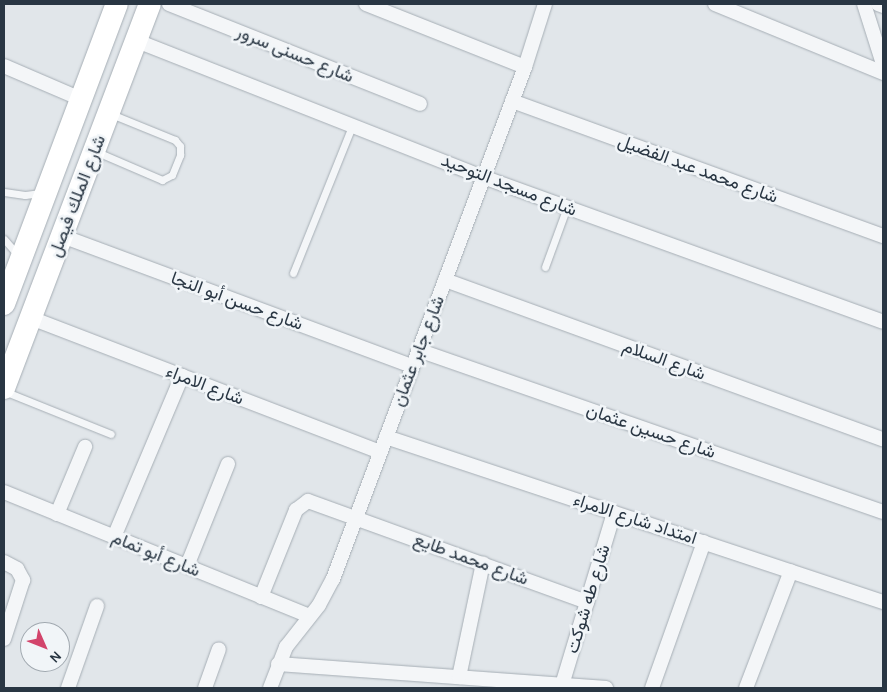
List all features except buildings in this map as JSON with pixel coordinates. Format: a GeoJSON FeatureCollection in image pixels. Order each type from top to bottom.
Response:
{"type":"FeatureCollection","features":[{"type":"Feature","properties":{"kind":"main road","name":"شارع الملك فيصل"},"geometry":{"type":"LineString","coordinates":[[4,304],[13,266],[46,192],[117,4]]}},
{"type":"Feature","properties":{"kind":"main road","name":"شارع الملك فيصل"},"geometry":{"type":"LineString","coordinates":[[4,389],[150,4]]}},
{"type":"Feature","properties":{"kind":"street","name":"شارع حسنى سرور"},"geometry":{"type":"LineString","coordinates":[[169,4],[420,104]]}},
{"type":"Feature","properties":{"kind":"street"},"geometry":{"type":"LineString","coordinates":[[366,4],[525,67]]}},
{"type":"Feature","properties":{"kind":"street","name":"شارع جابر عثمان"},"geometry":{"type":"LineString","coordinates":[[270,688],[278,664],[296,630],[309,616],[333,579],[525,67],[545,4]]}},
{"type":"Feature","properties":{"kind":"street"},"geometry":{"type":"LineString","coordinates":[[716,4],[883,73]]}},
{"type":"Feature","properties":{"kind":"street"},"geometry":{"type":"LineString","coordinates":[[864,4],[883,64]]}},
{"type":"Feature","properties":{"kind":"street"},"geometry":{"type":"LineString","coordinates":[[878,4],[883,6]]}},
{"type":"Feature","properties":{"kind":"street","name":"شارع مسجد التوحيد"},"geometry":{"type":"LineString","coordinates":[[137,40],[353,123],[484,177],[883,322]]}},
{"type":"Feature","properties":{"kind":"street"},"geometry":{"type":"LineString","coordinates":[[4,66],[82,99]]}},
{"type":"Feature","properties":{"kind":"street","name":"شارع محمد عبد الفضيل"},"geometry":{"type":"LineString","coordinates":[[512,101],[883,236]]}},
{"type":"Feature","properties":{"kind":"street","name":"شارع حسن أبو النجا"},"geometry":{"type":"LineString","coordinates":[[62,236],[412,366]]}},
{"type":"Feature","properties":{"kind":"street","name":"شارع السلام"},"geometry":{"type":"LineString","coordinates":[[445,280],[883,439]]}},
{"type":"Feature","properties":{"kind":"street","name":"شارع الامراء"},"geometry":{"type":"LineString","coordinates":[[31,318],[380,452]]}},
{"type":"Feature","properties":{"kind":"street","name":"شارع حسين عثمان"},"geometry":{"type":"LineString","coordinates":[[418,350],[883,512]]}},
{"type":"Feature","properties":{"kind":"street"},"geometry":{"type":"LineString","coordinates":[[114,537],[182,376]]}},
{"type":"Feature","properties":{"kind":"street","name":"امتداد شارع الامراء"},"geometry":{"type":"LineString","coordinates":[[386,437],[883,602]]}},
{"type":"Feature","properties":{"kind":"street"},"geometry":{"type":"LineString","coordinates":[[57,514],[85,447]]}},
{"type":"Feature","properties":{"kind":"street"},"geometry":{"type":"LineString","coordinates":[[187,566],[228,464]]}},
{"type":"Feature","properties":{"kind":"street","name":"شارع أبو تمام"},"geometry":{"type":"LineString","coordinates":[[4,492],[309,616]]}},
{"type":"Feature","properties":{"kind":"street","name":"شارع محمد طايع"},"geometry":{"type":"LineString","coordinates":[[261,596],[300,504],[312,502],[356,516],[587,602]]}},
{"type":"Feature","properties":{"kind":"street","name":"شارع طه شوكت"},"geometry":{"type":"LineString","coordinates":[[562,685],[614,512]]}},
{"type":"Feature","properties":{"kind":"street"},"geometry":{"type":"LineString","coordinates":[[652,688],[704,542]]}},
{"type":"Feature","properties":{"kind":"street"},"geometry":{"type":"LineString","coordinates":[[4,562],[17,569],[24,580],[4,639]]}},
{"type":"Feature","properties":{"kind":"street"},"geometry":{"type":"LineString","coordinates":[[459,677],[483,563]]}},
{"type":"Feature","properties":{"kind":"street"},"geometry":{"type":"LineString","coordinates":[[746,688],[791,571]]}},
{"type":"Feature","properties":{"kind":"street"},"geometry":{"type":"LineString","coordinates":[[68,688],[97,606]]}},
{"type":"Feature","properties":{"kind":"street"},"geometry":{"type":"LineString","coordinates":[[204,688],[219,648]]}},
{"type":"Feature","properties":{"kind":"street"},"geometry":{"type":"LineString","coordinates":[[278,664],[606,688]]}},
{"type":"Feature","properties":{"kind":"lane"},"geometry":{"type":"LineString","coordinates":[[94,151],[162,180],[172,175],[180,154],[180,146],[175,140],[109,114]]}},
{"type":"Feature","properties":{"kind":"lane"},"geometry":{"type":"LineString","coordinates":[[293,273],[353,123]]}},
{"type":"Feature","properties":{"kind":"lane"},"geometry":{"type":"LineString","coordinates":[[4,192],[25,195],[46,192]]}},
{"type":"Feature","properties":{"kind":"lane"},"geometry":{"type":"LineString","coordinates":[[545,267],[567,207]]}},
{"type":"Feature","properties":{"kind":"lane"},"geometry":{"type":"LineString","coordinates":[[4,239],[16,250],[13,266]]}},
{"type":"Feature","properties":{"kind":"lane"},"geometry":{"type":"LineString","coordinates":[[4,389],[111,434]]}}]}
